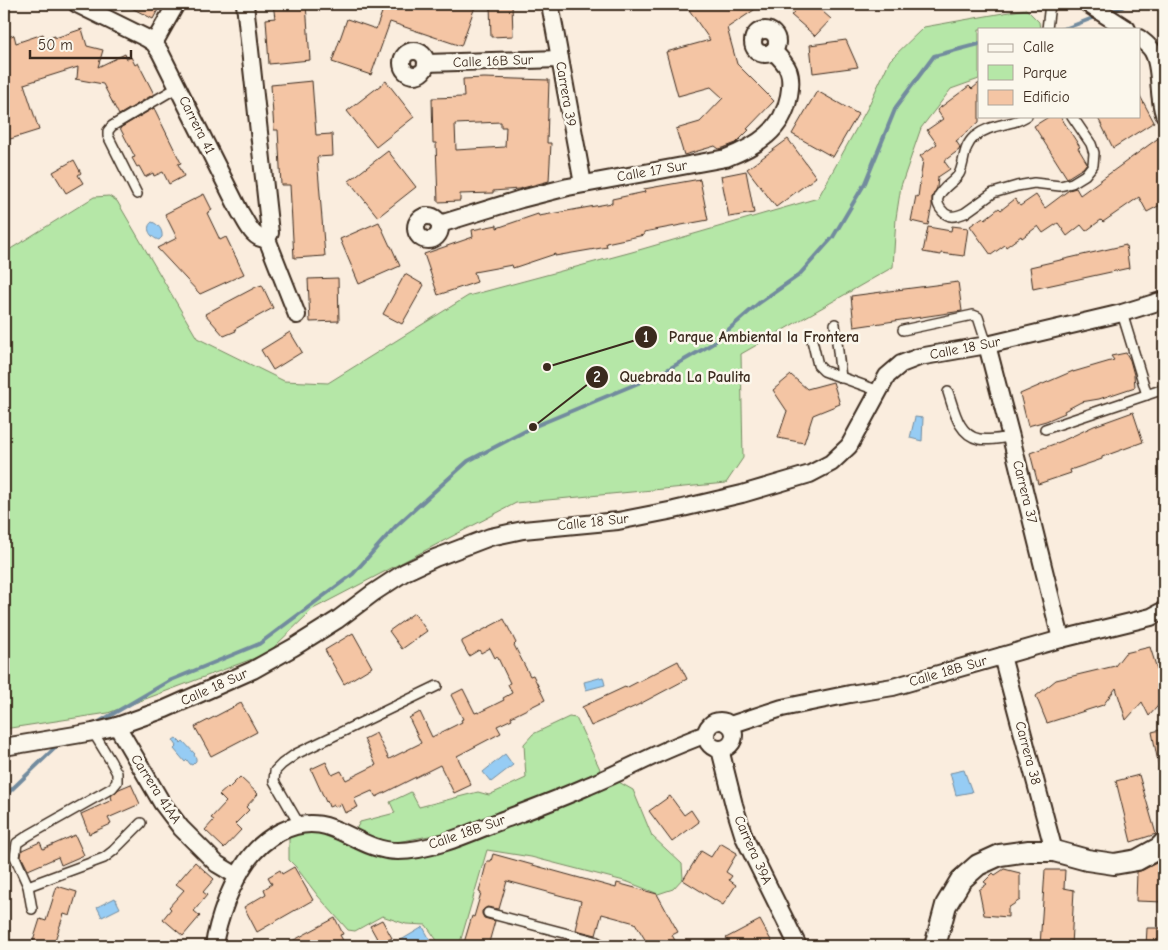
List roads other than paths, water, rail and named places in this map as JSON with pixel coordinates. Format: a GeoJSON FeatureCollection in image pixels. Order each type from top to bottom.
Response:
{"type":"FeatureCollection","features":[{"type":"Feature","properties":{"kind":"street"},"geometry":{"type":"LineString","coordinates":[[77,4],[154,43],[176,4]]}},
{"type":"Feature","properties":{"kind":"street"},"geometry":{"type":"LineString","coordinates":[[245,4],[270,234],[268,239],[297,315]]}},
{"type":"Feature","properties":{"kind":"street","name":"Carrera 39"},"geometry":{"type":"LineString","coordinates":[[550,4],[583,184]]}},
{"type":"Feature","properties":{"kind":"street"},"geometry":{"type":"LineString","coordinates":[[1088,4],[1126,28]]}},
{"type":"Feature","properties":{"kind":"street"},"geometry":{"type":"LineString","coordinates":[[1140,39],[1153,52],[1157,63],[1159,92],[1164,114]]}},
{"type":"Feature","properties":{"kind":"street","name":"Carrera 41"},"geometry":{"type":"LineString","coordinates":[[154,43],[240,212],[253,233],[261,239],[268,239]]}},
{"type":"Feature","properties":{"kind":"street","name":"Calle 17 Sur"},"geometry":{"type":"LineString","coordinates":[[440,224],[521,199],[583,184],[726,158],[745,150],[760,142],[772,131],[788,105],[791,88],[790,73],[785,62],[774,51]]}},
{"type":"Feature","properties":{"kind":"street","name":"Calle 16B Sur"},"geometry":{"type":"LineString","coordinates":[[426,63],[560,59]]}},
{"type":"Feature","properties":{"kind":"street","name":"Calle 18 Sur"},"geometry":{"type":"LineString","coordinates":[[4,747],[93,732],[165,710],[253,670],[294,647],[337,620],[405,572],[435,558],[490,537],[523,530],[618,521],[674,510],[742,494],[810,474],[831,463],[849,446],[887,376],[900,364],[919,357],[987,345],[1122,313],[1164,300]]}},
{"type":"Feature","properties":{"kind":"street","name":"Carrera 37"},"geometry":{"type":"LineString","coordinates":[[987,345],[1061,639]]}},
{"type":"Feature","properties":{"kind":"street","name":"Calle 18B Sur"},"geometry":{"type":"LineString","coordinates":[[730,725],[782,708],[893,687],[1061,639],[1151,617],[1164,610]]}},
{"type":"Feature","properties":{"kind":"street","name":"Carrera 38"},"geometry":{"type":"LineString","coordinates":[[1002,656],[1054,851]]}},
{"type":"Feature","properties":{"kind":"street"},"geometry":{"type":"LineString","coordinates":[[722,721],[730,725],[733,729],[734,739],[729,746],[720,749],[708,743],[706,734],[713,723],[722,721]]}},
{"type":"Feature","properties":{"kind":"street","name":"Carrera 41AA"},"geometry":{"type":"LineString","coordinates":[[117,726],[162,803],[181,828],[217,864],[237,876]]}},
{"type":"Feature","properties":{"kind":"street","name":"Calle 18B Sur"},"geometry":{"type":"LineString","coordinates":[[237,876],[254,852],[266,841],[298,824],[318,824],[334,828],[376,848],[397,851],[419,849],[457,838],[588,787],[662,752],[706,734]]}},
{"type":"Feature","properties":{"kind":"street","name":"Carrera 39A"},"geometry":{"type":"LineString","coordinates":[[720,749],[744,836],[798,946]]}},
{"type":"Feature","properties":{"kind":"street"},"geometry":{"type":"LineString","coordinates":[[935,946],[946,905],[961,880],[978,865],[1000,855],[1029,851],[1054,851],[1087,860],[1114,864],[1138,860],[1164,843]]}},
{"type":"Feature","properties":{"kind":"street"},"geometry":{"type":"LineString","coordinates":[[214,946],[215,932],[237,876]]}},
{"type":"Feature","properties":{"kind":"lane"},"geometry":{"type":"LineString","coordinates":[[1048,25],[1050,4]]}},
{"type":"Feature","properties":{"kind":"lane"},"geometry":{"type":"LineString","coordinates":[[136,194],[108,136],[108,131],[112,126],[178,87]]}},
{"type":"Feature","properties":{"kind":"lane"},"geometry":{"type":"LineString","coordinates":[[1023,118],[982,131],[972,139],[965,150],[960,174],[946,186],[938,198],[940,209],[950,216],[959,216],[993,193],[1034,183],[1060,186],[1072,183],[1085,175],[1093,165],[1094,153],[1091,144],[1073,118]]}},
{"type":"Feature","properties":{"kind":"lane"},"geometry":{"type":"LineString","coordinates":[[1122,313],[1146,395]]}},
{"type":"Feature","properties":{"kind":"lane"},"geometry":{"type":"LineString","coordinates":[[903,330],[973,315],[978,317],[987,345]]}},
{"type":"Feature","properties":{"kind":"lane"},"geometry":{"type":"LineString","coordinates":[[835,324],[841,378]]}},
{"type":"Feature","properties":{"kind":"lane"},"geometry":{"type":"LineString","coordinates":[[811,336],[818,365],[824,371],[879,391]]}},
{"type":"Feature","properties":{"kind":"lane"},"geometry":{"type":"LineString","coordinates":[[1045,429],[1164,389]]}},
{"type":"Feature","properties":{"kind":"lane"},"geometry":{"type":"LineString","coordinates":[[948,392],[960,425],[968,435],[979,439],[1011,437]]}},
{"type":"Feature","properties":{"kind":"lane"},"geometry":{"type":"LineString","coordinates":[[298,824],[274,781],[275,771],[282,764],[296,754],[437,686]]}},
{"type":"Feature","properties":{"kind":"lane"},"geometry":{"type":"LineString","coordinates":[[32,909],[28,886],[15,857],[17,843],[112,788],[118,782],[117,773],[93,732]]}},
{"type":"Feature","properties":{"kind":"lane"},"geometry":{"type":"LineString","coordinates":[[28,886],[104,858],[141,823]]}},
{"type":"Feature","properties":{"kind":"lane"},"geometry":{"type":"LineString","coordinates":[[488,914],[595,941],[604,946]]}},
{"type":"Feature","properties":{"kind":"water"},"geometry":{"type":"Polygon","coordinates":[[[152,222],[161,230],[162,237],[159,240],[153,237],[149,230],[152,222]]]}},
{"type":"Feature","properties":{"kind":"water"},"geometry":{"type":"Polygon","coordinates":[[[915,417],[923,418],[922,441],[910,438],[915,417]]]}},
{"type":"Feature","properties":{"kind":"water"},"geometry":{"type":"Polygon","coordinates":[[[603,677],[605,685],[586,690],[584,682],[603,677]]]}},
{"type":"Feature","properties":{"kind":"water"},"geometry":{"type":"Polygon","coordinates":[[[176,738],[181,743],[183,741],[195,754],[196,761],[192,765],[187,760],[185,762],[174,749],[177,746],[173,740],[176,738]]]}},
{"type":"Feature","properties":{"kind":"water"},"geometry":{"type":"Polygon","coordinates":[[[505,754],[513,765],[491,782],[483,772],[505,754]]]}},
{"type":"Feature","properties":{"kind":"water"},"geometry":{"type":"Polygon","coordinates":[[[964,770],[972,792],[956,795],[950,773],[964,770]]]}},
{"type":"Feature","properties":{"kind":"water"},"geometry":{"type":"Polygon","coordinates":[[[115,898],[120,908],[102,917],[97,907],[115,898]]]}},
{"type":"Feature","properties":{"kind":"water"},"geometry":{"type":"Polygon","coordinates":[[[423,927],[433,945],[391,946],[423,927]]]}},
{"type":"Feature","properties":{"kind":"waterway"},"geometry":{"type":"LineString","coordinates":[[1110,12],[1125,4]]}},
{"type":"Feature","properties":{"kind":"waterway"},"geometry":{"type":"LineString","coordinates":[[1067,28],[1098,16]]}},
{"type":"Feature","properties":{"kind":"waterway"},"geometry":{"type":"LineString","coordinates":[[99,722],[169,681],[259,644],[353,574],[395,527],[468,461],[533,427],[660,374],[712,344],[759,303],[799,275],[833,237],[865,183],[896,107],[934,56],[978,44]]}},
{"type":"Feature","properties":{"kind":"waterway"},"geometry":{"type":"LineString","coordinates":[[4,801],[8,793],[57,746]]}},
{"type":"Feature","properties":{"kind":"place","name":"Parque Ambiental la Frontera"},"geometry":{"type":"Point","coordinates":[547,367]}},
{"type":"Feature","properties":{"kind":"place","name":"Quebrada La Paulita"},"geometry":{"type":"Point","coordinates":[533,427]}}]}
